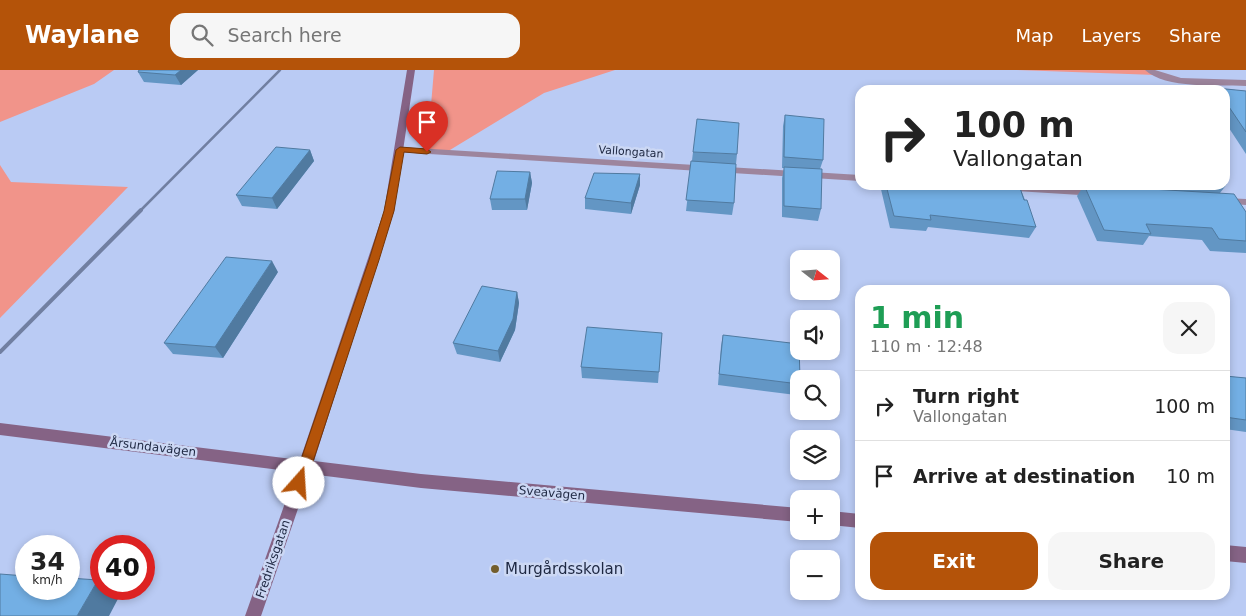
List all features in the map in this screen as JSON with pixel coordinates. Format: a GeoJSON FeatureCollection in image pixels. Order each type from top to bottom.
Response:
{"type":"FeatureCollection","features":[{"type":"Feature","properties":{"kind":"street","name":"Fredriksgatan"},"geometry":{"type":"LineString","coordinates":[[253,616],[377,252],[389,211],[411,70]]}},
{"type":"Feature","properties":{"kind":"street"},"geometry":{"type":"LineString","coordinates":[[1149,70],[1156,75],[1177,79],[1246,83]]}},
{"type":"Feature","properties":{"kind":"street","name":"Vallongatan"},"geometry":{"type":"LineString","coordinates":[[400,150],[855,178]]}},
{"type":"Feature","properties":{"kind":"street"},"geometry":{"type":"LineString","coordinates":[[1047,190],[1108,194]]}},
{"type":"Feature","properties":{"kind":"street"},"geometry":{"type":"LineString","coordinates":[[1216,200],[1246,202]]}},
{"type":"Feature","properties":{"kind":"street","name":"Årsundavägen"},"geometry":{"type":"LineString","coordinates":[[0,429],[305,466]]}},
{"type":"Feature","properties":{"kind":"street","name":"Sveavägen"},"geometry":{"type":"LineString","coordinates":[[305,466],[421,481],[790,514]]}},
{"type":"Feature","properties":{"kind":"street"},"geometry":{"type":"LineString","coordinates":[[840,519],[855,520]]}},
{"type":"Feature","properties":{"kind":"street"},"geometry":{"type":"LineString","coordinates":[[1230,554],[1246,555]]}},
{"type":"Feature","properties":{"kind":"shaded area"},"geometry":{"type":"Polygon","coordinates":[[[0,70],[114,70],[94,84],[0,122],[0,70]]]}},
{"type":"Feature","properties":{"kind":"shaded area"},"geometry":{"type":"Polygon","coordinates":[[[434,70],[615,70],[544,93],[445,153],[427,152],[434,70]]]}},
{"type":"Feature","properties":{"kind":"shaded area"},"geometry":{"type":"Polygon","coordinates":[[[1017,70],[1149,70],[1156,75],[1017,70]]]}},
{"type":"Feature","properties":{"kind":"shaded area"},"geometry":{"type":"Polygon","coordinates":[[[0,165],[11,182],[128,187],[0,318],[0,165]]]}},
{"type":"Feature","properties":{"kind":"building"},"geometry":{"type":"Polygon","coordinates":[[[139,70],[181,70],[175,75],[138,72],[139,70]]]}},
{"type":"Feature","properties":{"kind":"building"},"geometry":{"type":"Polygon","coordinates":[[[1230,89],[1246,91],[1246,132],[1230,108],[1230,89]]]}},
{"type":"Feature","properties":{"kind":"building"},"geometry":{"type":"Polygon","coordinates":[[[785,115],[824,119],[823,160],[784,157],[785,115]]]}},
{"type":"Feature","properties":{"kind":"building"},"geometry":{"type":"Polygon","coordinates":[[[697,119],[739,123],[737,154],[693,152],[697,119]]]}},
{"type":"Feature","properties":{"kind":"building"},"geometry":{"type":"Polygon","coordinates":[[[276,147],[310,150],[272,198],[236,195],[276,147]]]}},
{"type":"Feature","properties":{"kind":"building"},"geometry":{"type":"Polygon","coordinates":[[[691,161],[736,164],[734,203],[686,200],[691,161]]]}},
{"type":"Feature","properties":{"kind":"building"},"geometry":{"type":"Polygon","coordinates":[[[784,167],[822,169],[821,209],[784,206],[784,167]]]}},
{"type":"Feature","properties":{"kind":"building"},"geometry":{"type":"Polygon","coordinates":[[[497,171],[530,172],[525,199],[490,199],[497,171]]]}},
{"type":"Feature","properties":{"kind":"building"},"geometry":{"type":"Polygon","coordinates":[[[594,173],[640,174],[631,203],[585,198],[594,173]]]}},
{"type":"Feature","properties":{"kind":"building"},"geometry":{"type":"Polygon","coordinates":[[[887,190],[1021,190],[1024,200],[1027,200],[1036,227],[930,215],[931,220],[894,216],[887,190]]]}},
{"type":"Feature","properties":{"kind":"building"},"geometry":{"type":"Polygon","coordinates":[[[1086,190],[1167,190],[1234,194],[1246,212],[1246,241],[1219,239],[1212,228],[1146,224],[1151,234],[1104,230],[1086,190]]]}},
{"type":"Feature","properties":{"kind":"building"},"geometry":{"type":"Polygon","coordinates":[[[226,257],[272,261],[215,347],[164,343],[226,257]]]}},
{"type":"Feature","properties":{"kind":"building"},"geometry":{"type":"Polygon","coordinates":[[[482,286],[517,292],[513,319],[498,351],[453,343],[482,286]]]}},
{"type":"Feature","properties":{"kind":"building"},"geometry":{"type":"Polygon","coordinates":[[[587,327],[662,333],[659,372],[581,367],[587,327]]]}},
{"type":"Feature","properties":{"kind":"building"},"geometry":{"type":"Polygon","coordinates":[[[723,335],[790,343],[790,360],[799,360],[800,370],[790,370],[790,383],[719,374],[723,335]]]}},
{"type":"Feature","properties":{"kind":"building"},"geometry":{"type":"Polygon","coordinates":[[[1230,376],[1246,378],[1246,420],[1230,418],[1230,376]]]}},
{"type":"Feature","properties":{"kind":"building"},"geometry":{"type":"Polygon","coordinates":[[[0,574],[15,575],[15,600],[80,600],[80,579],[90,579],[90,594],[77,616],[0,616],[0,574]]]}},
{"type":"Feature","properties":{"kind":"railway"},"geometry":{"type":"LineString","coordinates":[[140,211],[280,70]]}},
{"type":"Feature","properties":{"kind":"railway"},"geometry":{"type":"LineString","coordinates":[[0,352],[141,210]]}},
{"type":"Feature","properties":{"kind":"place","name":"Murgårdsskolan"},"geometry":{"type":"Point","coordinates":[495,569]}},
{"type":"Feature","properties":{"kind":"route"},"geometry":{"type":"LineString","coordinates":[[299,483],[389,211],[400,150],[427,152]]}}]}
